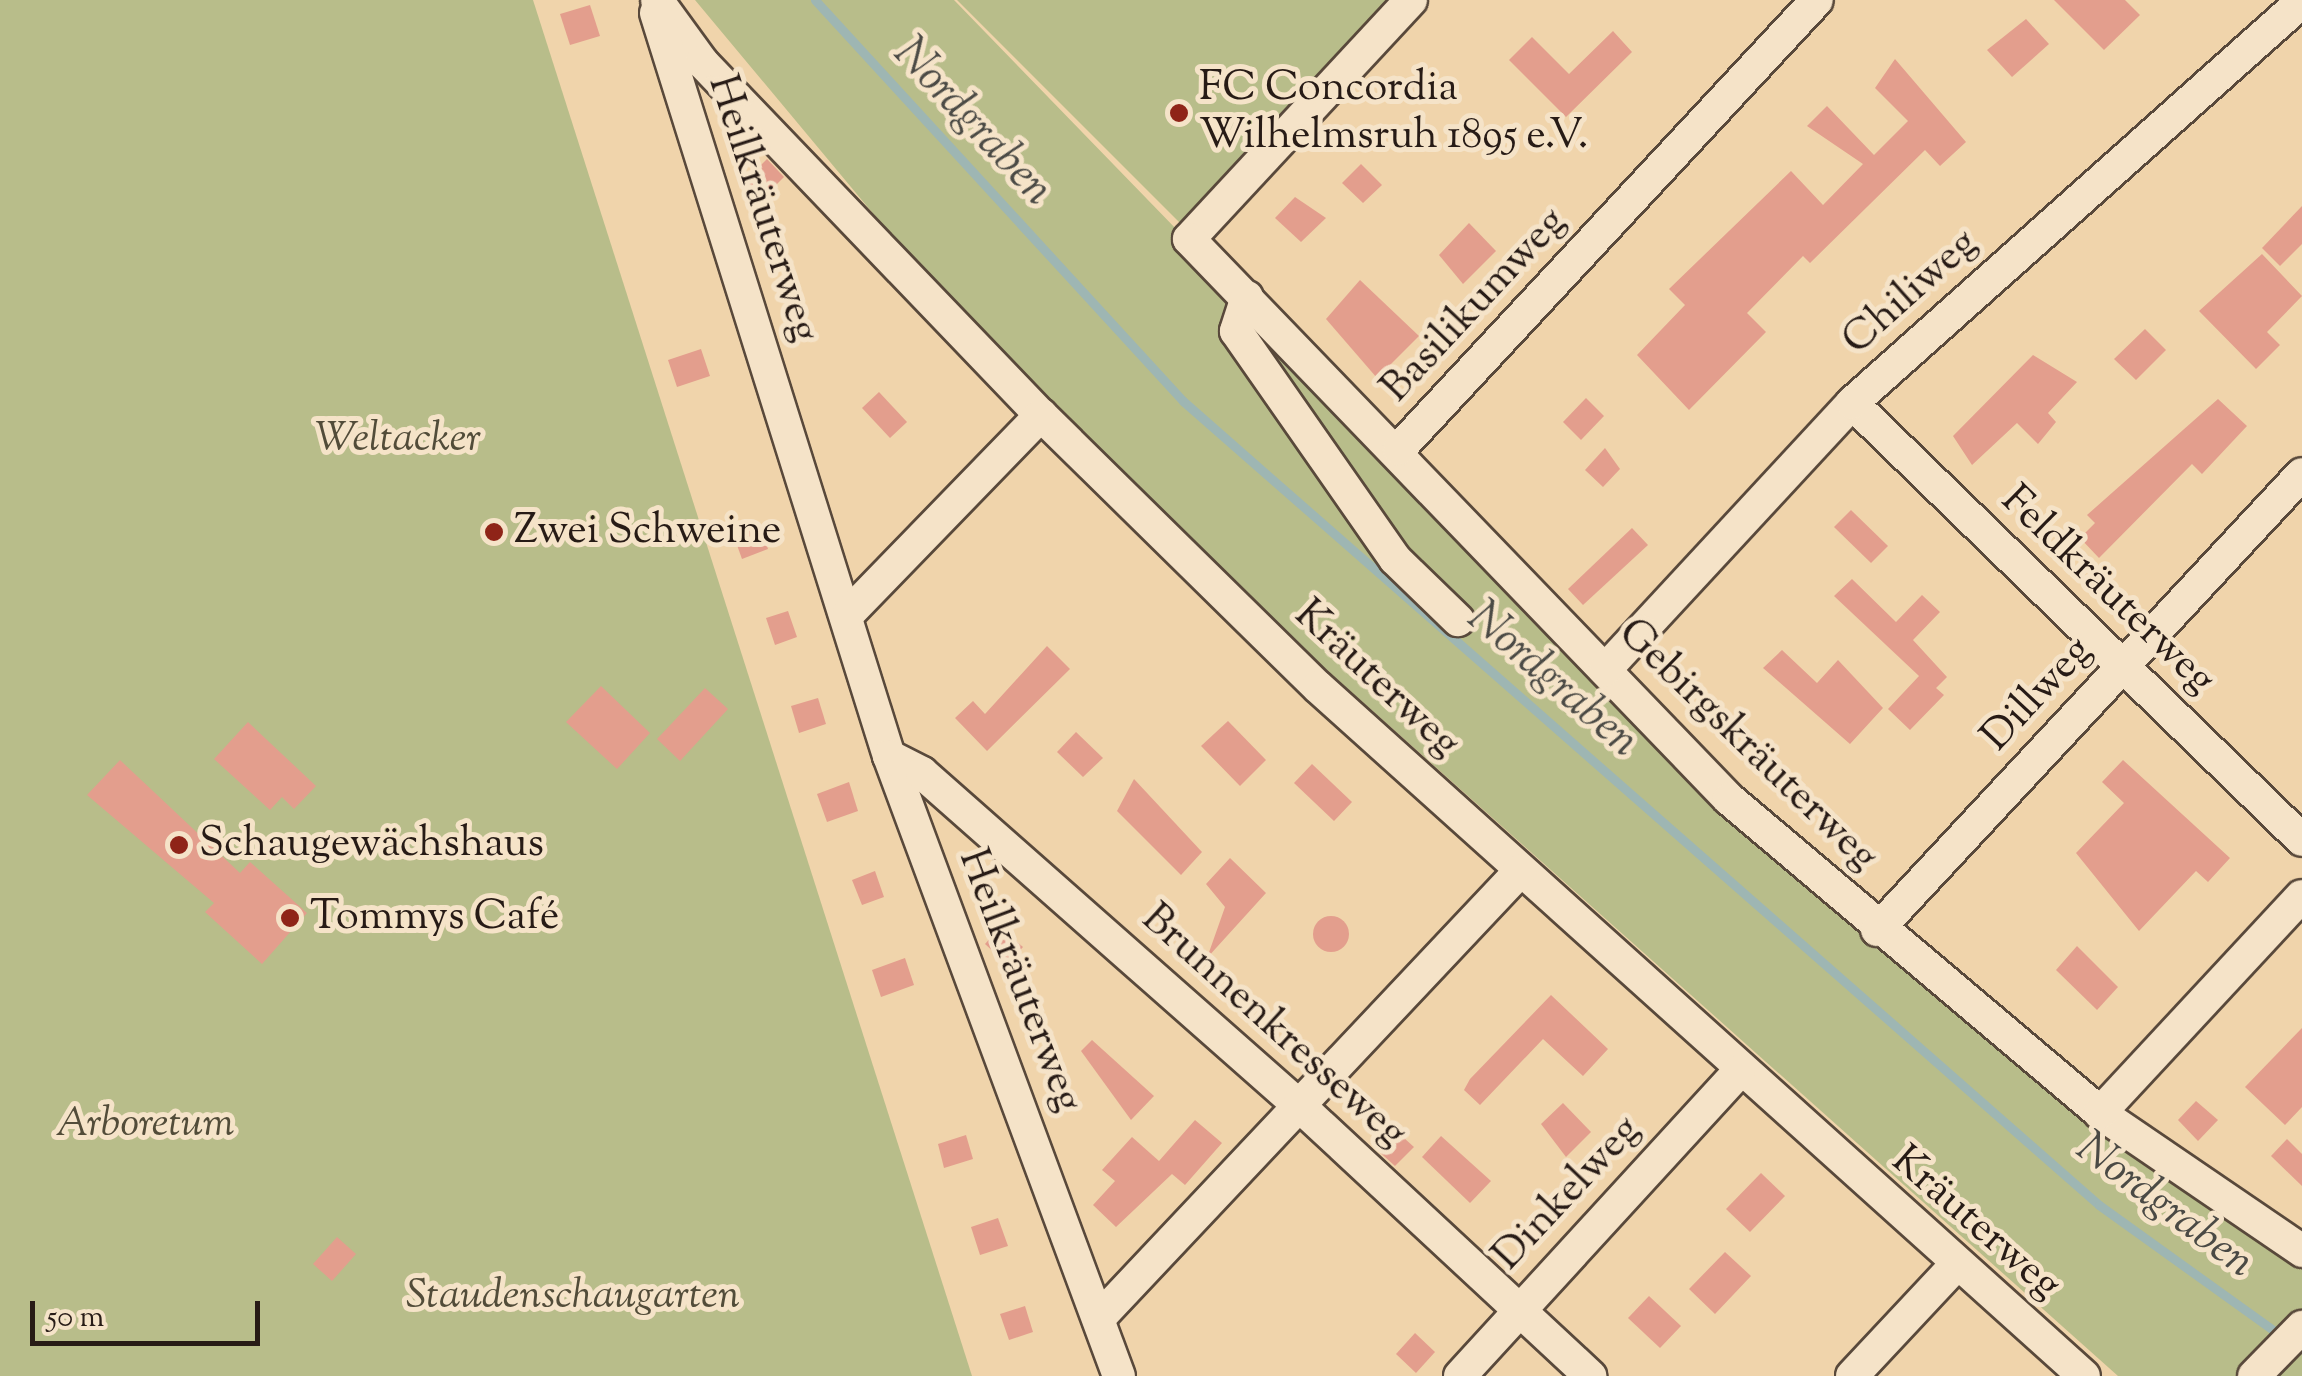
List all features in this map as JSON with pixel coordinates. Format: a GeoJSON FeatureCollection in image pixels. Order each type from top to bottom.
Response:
{"type":"FeatureCollection","features":[{"type":"Feature","properties":{"kind":"lane","name":"Kräuterweg"},"geometry":{"type":"LineString","coordinates":[[655,0],[702,62],[1040,415],[1739,1071],[2084,1376]]}},
{"type":"Feature","properties":{"kind":"lane","name":"Heilkräuterweg"},"geometry":{"type":"LineString","coordinates":[[655,0],[849,613],[889,756],[1118,1376]]}},
{"type":"Feature","properties":{"kind":"lane","name":"Gebirgskräuterweg"},"geometry":{"type":"LineString","coordinates":[[1411,0],[1189,239],[1399,449],[1729,800],[1877,930],[2100,1114],[2302,1251]]}},
{"type":"Feature","properties":{"kind":"lane","name":"Basilikumweg"},"geometry":{"type":"LineString","coordinates":[[1399,449],[1817,0]]}},
{"type":"Feature","properties":{"kind":"lane","name":"Chiliweg"},"geometry":{"type":"LineString","coordinates":[[1605,670],[1852,403],[2298,5]]}},
{"type":"Feature","properties":{"kind":"lane"},"geometry":{"type":"LineString","coordinates":[[1247,297],[1236,331],[1395,558],[1458,620]]}},
{"type":"Feature","properties":{"kind":"lane","name":"Feldkräuterweg"},"geometry":{"type":"LineString","coordinates":[[1852,403],[2302,840]]}},
{"type":"Feature","properties":{"kind":"lane"},"geometry":{"type":"LineString","coordinates":[[849,613],[1040,415]]}},
{"type":"Feature","properties":{"kind":"lane","name":"Dillweg"},"geometry":{"type":"LineString","coordinates":[[1877,930],[2302,474]]}},
{"type":"Feature","properties":{"kind":"lane","name":"Brunnenkresseweg"},"geometry":{"type":"LineString","coordinates":[[889,756],[922,773],[1304,1110],[1590,1376]]}},
{"type":"Feature","properties":{"kind":"lane"},"geometry":{"type":"LineString","coordinates":[[1099,1318],[1304,1110],[1521,870]]}},
{"type":"Feature","properties":{"kind":"lane"},"geometry":{"type":"LineString","coordinates":[[2100,1114],[2302,896]]}},
{"type":"Feature","properties":{"kind":"lane","name":"Dinkelweg"},"geometry":{"type":"LineString","coordinates":[[1460,1376],[1739,1071]]}},
{"type":"Feature","properties":{"kind":"lane"},"geometry":{"type":"LineString","coordinates":[[1852,1376],[1956,1265]]}},
{"type":"Feature","properties":{"kind":"lane"},"geometry":{"type":"LineString","coordinates":[[2254,1376],[2302,1326]]}},
{"type":"Feature","properties":{"kind":"green space"},"geometry":{"type":"Polygon","coordinates":[[[0,0],[533,0],[972,1376],[0,1376],[0,0]]]}},
{"type":"Feature","properties":{"kind":"green space"},"geometry":{"type":"Polygon","coordinates":[[[695,0],[954,0],[1729,799],[2302,1251],[2302,1376],[2118,1376],[1041,415],[695,0]]]}},
{"type":"Feature","properties":{"kind":"green space","name":"FC Concordia Wilhelmsruh 1895 e.V."},"geometry":{"type":"Polygon","coordinates":[[[957,0],[1392,0],[1183,226],[957,0]]]}},
{"type":"Feature","properties":{"kind":"building"},"geometry":{"type":"Polygon","coordinates":[[[2054,0],[2125,0],[2140,15],[2104,50],[2054,0]]]}},
{"type":"Feature","properties":{"kind":"building"},"geometry":{"type":"Polygon","coordinates":[[[590,5],[600,36],[570,45],[560,14],[590,5]]]}},
{"type":"Feature","properties":{"kind":"building"},"geometry":{"type":"Polygon","coordinates":[[[2026,19],[2049,44],[2012,77],[1987,50],[2026,19]]]}},
{"type":"Feature","properties":{"kind":"building"},"geometry":{"type":"Polygon","coordinates":[[[1613,31],[1632,52],[1566,117],[1509,60],[1532,37],[1569,74],[1613,31]]]}},
{"type":"Feature","properties":{"kind":"building"},"geometry":{"type":"Polygon","coordinates":[[[1895,59],[1966,142],[1940,166],[1925,150],[1810,263],[1803,256],[1747,313],[1766,332],[1689,410],[1637,355],[1685,305],[1669,289],[1791,171],[1823,205],[1863,164],[1807,126],[1827,106],[1874,155],[1908,121],[1875,88],[1895,59]]]}},
{"type":"Feature","properties":{"kind":"building"},"geometry":{"type":"Polygon","coordinates":[[[767,159],[784,177],[758,203],[741,185],[767,159]]]}},
{"type":"Feature","properties":{"kind":"building"},"geometry":{"type":"Polygon","coordinates":[[[1361,164],[1382,185],[1363,203],[1342,183],[1361,164]]]}},
{"type":"Feature","properties":{"kind":"building"},"geometry":{"type":"Polygon","coordinates":[[[1295,197],[1326,218],[1301,242],[1275,218],[1295,197]]]}},
{"type":"Feature","properties":{"kind":"building"},"geometry":{"type":"Polygon","coordinates":[[[2302,206],[2302,244],[2280,266],[2262,248],[2302,206]]]}},
{"type":"Feature","properties":{"kind":"building"},"geometry":{"type":"Polygon","coordinates":[[[1469,223],[1496,251],[1463,284],[1439,255],[1469,223]]]}},
{"type":"Feature","properties":{"kind":"building"},"geometry":{"type":"Polygon","coordinates":[[[2262,254],[2302,296],[2267,332],[2280,345],[2256,369],[2199,311],[2262,254]]]}},
{"type":"Feature","properties":{"kind":"building"},"geometry":{"type":"Polygon","coordinates":[[[1360,280],[1419,336],[1377,378],[1326,319],[1360,280]]]}},
{"type":"Feature","properties":{"kind":"building"},"geometry":{"type":"Polygon","coordinates":[[[2145,329],[2166,350],[2136,380],[2114,359],[2145,329]]]}},
{"type":"Feature","properties":{"kind":"building"},"geometry":{"type":"Polygon","coordinates":[[[701,349],[710,376],[677,387],[668,360],[701,349]]]}},
{"type":"Feature","properties":{"kind":"building"},"geometry":{"type":"Polygon","coordinates":[[[2033,355],[2077,382],[2048,413],[2056,422],[2038,444],[2017,423],[1972,465],[1953,436],[2033,355]]]}},
{"type":"Feature","properties":{"kind":"building"},"geometry":{"type":"Polygon","coordinates":[[[879,392],[907,422],[890,438],[862,408],[879,392]]]}},
{"type":"Feature","properties":{"kind":"building"},"geometry":{"type":"Polygon","coordinates":[[[1586,398],[1604,416],[1581,440],[1563,422],[1586,398]]]}},
{"type":"Feature","properties":{"kind":"building"},"geometry":{"type":"Polygon","coordinates":[[[2218,399],[2247,426],[2202,474],[2192,464],[2099,558],[2080,538],[2095,523],[2087,515],[2218,399]]]}},
{"type":"Feature","properties":{"kind":"building"},"geometry":{"type":"Polygon","coordinates":[[[1605,448],[1620,469],[1603,487],[1585,470],[1605,448]]]}},
{"type":"Feature","properties":{"kind":"building"},"geometry":{"type":"Polygon","coordinates":[[[1851,510],[1888,546],[1871,563],[1834,527],[1851,510]]]}},
{"type":"Feature","properties":{"kind":"building"},"geometry":{"type":"Polygon","coordinates":[[[759,524],[768,549],[742,559],[733,534],[759,524]]]}},
{"type":"Feature","properties":{"kind":"building"},"geometry":{"type":"Polygon","coordinates":[[[1632,528],[1648,545],[1583,605],[1568,589],[1632,528]]]}},
{"type":"Feature","properties":{"kind":"building"},"geometry":{"type":"Polygon","coordinates":[[[1852,579],[1896,622],[1922,595],[1940,612],[1913,640],[1947,677],[1936,688],[1944,695],[1910,730],[1888,709],[1919,676],[1834,596],[1852,579]]]}},
{"type":"Feature","properties":{"kind":"building"},"geometry":{"type":"Polygon","coordinates":[[[788,611],[797,637],[775,645],[766,618],[788,611]]]}},
{"type":"Feature","properties":{"kind":"building"},"geometry":{"type":"Polygon","coordinates":[[[1047,646],[1070,669],[987,751],[955,718],[973,701],[985,714],[1047,646]]]}},
{"type":"Feature","properties":{"kind":"building"},"geometry":{"type":"Polygon","coordinates":[[[1782,650],[1817,683],[1838,660],[1883,708],[1850,744],[1763,668],[1782,650]]]}},
{"type":"Feature","properties":{"kind":"building"},"geometry":{"type":"Polygon","coordinates":[[[601,686],[650,733],[617,769],[566,722],[601,686]]]}},
{"type":"Feature","properties":{"kind":"building"},"geometry":{"type":"Polygon","coordinates":[[[705,688],[728,709],[680,761],[657,739],[705,688]]]}},
{"type":"Feature","properties":{"kind":"building"},"geometry":{"type":"Polygon","coordinates":[[[818,698],[826,724],[799,733],[791,706],[818,698]]]}},
{"type":"Feature","properties":{"kind":"building"},"geometry":{"type":"Polygon","coordinates":[[[1228,721],[1266,760],[1240,786],[1201,746],[1228,721]]]}},
{"type":"Feature","properties":{"kind":"building"},"geometry":{"type":"Polygon","coordinates":[[[248,722],[316,786],[294,809],[282,797],[270,810],[214,759],[248,722]]]}},
{"type":"Feature","properties":{"kind":"building"},"geometry":{"type":"Polygon","coordinates":[[[1076,732],[1103,758],[1083,777],[1057,752],[1076,732]]]}},
{"type":"Feature","properties":{"kind":"building","name":"Schaugewächshaus"},"geometry":{"type":"Polygon","coordinates":[[[120,760],[240,873],[250,862],[307,913],[262,964],[205,912],[214,903],[87,795],[120,760]]]}},
{"type":"Feature","properties":{"kind":"building"},"geometry":{"type":"Polygon","coordinates":[[[2123,760],[2230,858],[2208,882],[2196,871],[2139,931],[2076,853],[2124,803],[2102,782],[2123,760]]]}},
{"type":"Feature","properties":{"kind":"building"},"geometry":{"type":"Polygon","coordinates":[[[1312,764],[1352,802],[1334,821],[1294,783],[1312,764]]]}},
{"type":"Feature","properties":{"kind":"building"},"geometry":{"type":"Polygon","coordinates":[[[1134,779],[1202,852],[1181,875],[1117,811],[1134,779]]]}},
{"type":"Feature","properties":{"kind":"building"},"geometry":{"type":"Polygon","coordinates":[[[849,782],[858,811],[827,822],[817,794],[849,782]]]}},
{"type":"Feature","properties":{"kind":"building"},"geometry":{"type":"Polygon","coordinates":[[[1230,858],[1266,893],[1207,958],[1225,907],[1206,884],[1230,858]]]}},
{"type":"Feature","properties":{"kind":"building"},"geometry":{"type":"Polygon","coordinates":[[[875,871],[884,897],[862,905],[852,880],[875,871]]]}},
{"type":"Feature","properties":{"kind":"building"},"geometry":{"type":"Polygon","coordinates":[[[1331,916],[1344,921],[1349,934],[1344,947],[1331,952],[1318,947],[1313,934],[1318,921],[1331,916]]]}},
{"type":"Feature","properties":{"kind":"building"},"geometry":{"type":"Polygon","coordinates":[[[1000,927],[1023,947],[1007,964],[985,944],[1000,927]]]}},
{"type":"Feature","properties":{"kind":"building"},"geometry":{"type":"Polygon","coordinates":[[[2077,946],[2118,987],[2097,1010],[2056,970],[2077,946]]]}},
{"type":"Feature","properties":{"kind":"building"},"geometry":{"type":"Polygon","coordinates":[[[905,958],[914,985],[881,997],[872,970],[905,958]]]}},
{"type":"Feature","properties":{"kind":"building"},"geometry":{"type":"Polygon","coordinates":[[[1551,995],[1608,1049],[1583,1076],[1543,1039],[1480,1105],[1464,1090],[1470,1079],[1551,995]]]}},
{"type":"Feature","properties":{"kind":"building"},"geometry":{"type":"Polygon","coordinates":[[[2302,1028],[2302,1107],[2285,1125],[2245,1087],[2302,1028]]]}},
{"type":"Feature","properties":{"kind":"building"},"geometry":{"type":"Polygon","coordinates":[[[1092,1040],[1154,1096],[1131,1120],[1081,1051],[1092,1040]]]}},
{"type":"Feature","properties":{"kind":"building"},"geometry":{"type":"Polygon","coordinates":[[[2196,1101],[2218,1120],[2198,1141],[2178,1120],[2196,1101]]]}},
{"type":"Feature","properties":{"kind":"building"},"geometry":{"type":"Polygon","coordinates":[[[1563,1103],[1591,1132],[1566,1157],[1541,1124],[1563,1103]]]}},
{"type":"Feature","properties":{"kind":"building"},"geometry":{"type":"Polygon","coordinates":[[[1195,1120],[1222,1143],[1185,1185],[1172,1174],[1116,1227],[1093,1205],[1115,1181],[1102,1170],[1132,1137],[1159,1161],[1195,1120]]]}},
{"type":"Feature","properties":{"kind":"building"},"geometry":{"type":"Polygon","coordinates":[[[1394,1129],[1414,1147],[1395,1166],[1375,1148],[1394,1129]]]}},
{"type":"Feature","properties":{"kind":"building"},"geometry":{"type":"Polygon","coordinates":[[[966,1135],[973,1159],[944,1168],[938,1144],[966,1135]]]}},
{"type":"Feature","properties":{"kind":"building"},"geometry":{"type":"Polygon","coordinates":[[[1441,1136],[1491,1181],[1470,1203],[1422,1157],[1441,1136]]]}},
{"type":"Feature","properties":{"kind":"building"},"geometry":{"type":"Polygon","coordinates":[[[2287,1139],[2302,1154],[2302,1186],[2271,1156],[2287,1139]]]}},
{"type":"Feature","properties":{"kind":"building"},"geometry":{"type":"Polygon","coordinates":[[[1761,1173],[1785,1196],[1750,1232],[1726,1209],[1761,1173]]]}},
{"type":"Feature","properties":{"kind":"building"},"geometry":{"type":"Polygon","coordinates":[[[998,1218],[1008,1246],[980,1255],[971,1227],[998,1218]]]}},
{"type":"Feature","properties":{"kind":"building"},"geometry":{"type":"Polygon","coordinates":[[[337,1237],[356,1254],[332,1281],[313,1264],[337,1237]]]}},
{"type":"Feature","properties":{"kind":"building"},"geometry":{"type":"Polygon","coordinates":[[[1725,1252],[1751,1276],[1715,1314],[1689,1289],[1725,1252]]]}},
{"type":"Feature","properties":{"kind":"building"},"geometry":{"type":"Polygon","coordinates":[[[1649,1296],[1681,1326],[1660,1348],[1628,1318],[1649,1296]]]}},
{"type":"Feature","properties":{"kind":"building"},"geometry":{"type":"Polygon","coordinates":[[[1025,1306],[1033,1332],[1009,1340],[1000,1314],[1025,1306]]]}},
{"type":"Feature","properties":{"kind":"building"},"geometry":{"type":"Polygon","coordinates":[[[1415,1333],[1435,1352],[1416,1373],[1396,1354],[1415,1333]]]}},
{"type":"Feature","properties":{"kind":"waterway","name":"Nordgraben"},"geometry":{"type":"LineString","coordinates":[[815,0],[1183,401],[2099,1205],[2281,1336]]}},
{"type":"Feature","properties":{"kind":"place","name":"FC Concordia Wilhelmsruh 1895 e.V."},"geometry":{"type":"Point","coordinates":[1179,113]}},
{"type":"Feature","properties":{"kind":"place","name":"Zwei Schweine"},"geometry":{"type":"Point","coordinates":[494,532]}},
{"type":"Feature","properties":{"kind":"place","name":"Schaugewächshaus"},"geometry":{"type":"Point","coordinates":[179,845]}},
{"type":"Feature","properties":{"kind":"place","name":"Tommys Café"},"geometry":{"type":"Point","coordinates":[290,918]}},
{"type":"Feature","properties":{"kind":"park label","name":"Weltacker"},"geometry":{"type":"Point","coordinates":[398,440]}},
{"type":"Feature","properties":{"kind":"park label","name":"Arboretum"},"geometry":{"type":"Point","coordinates":[145,1125]}},
{"type":"Feature","properties":{"kind":"park label","name":"Staudenschaugarten"},"geometry":{"type":"Point","coordinates":[573,1297]}}]}
